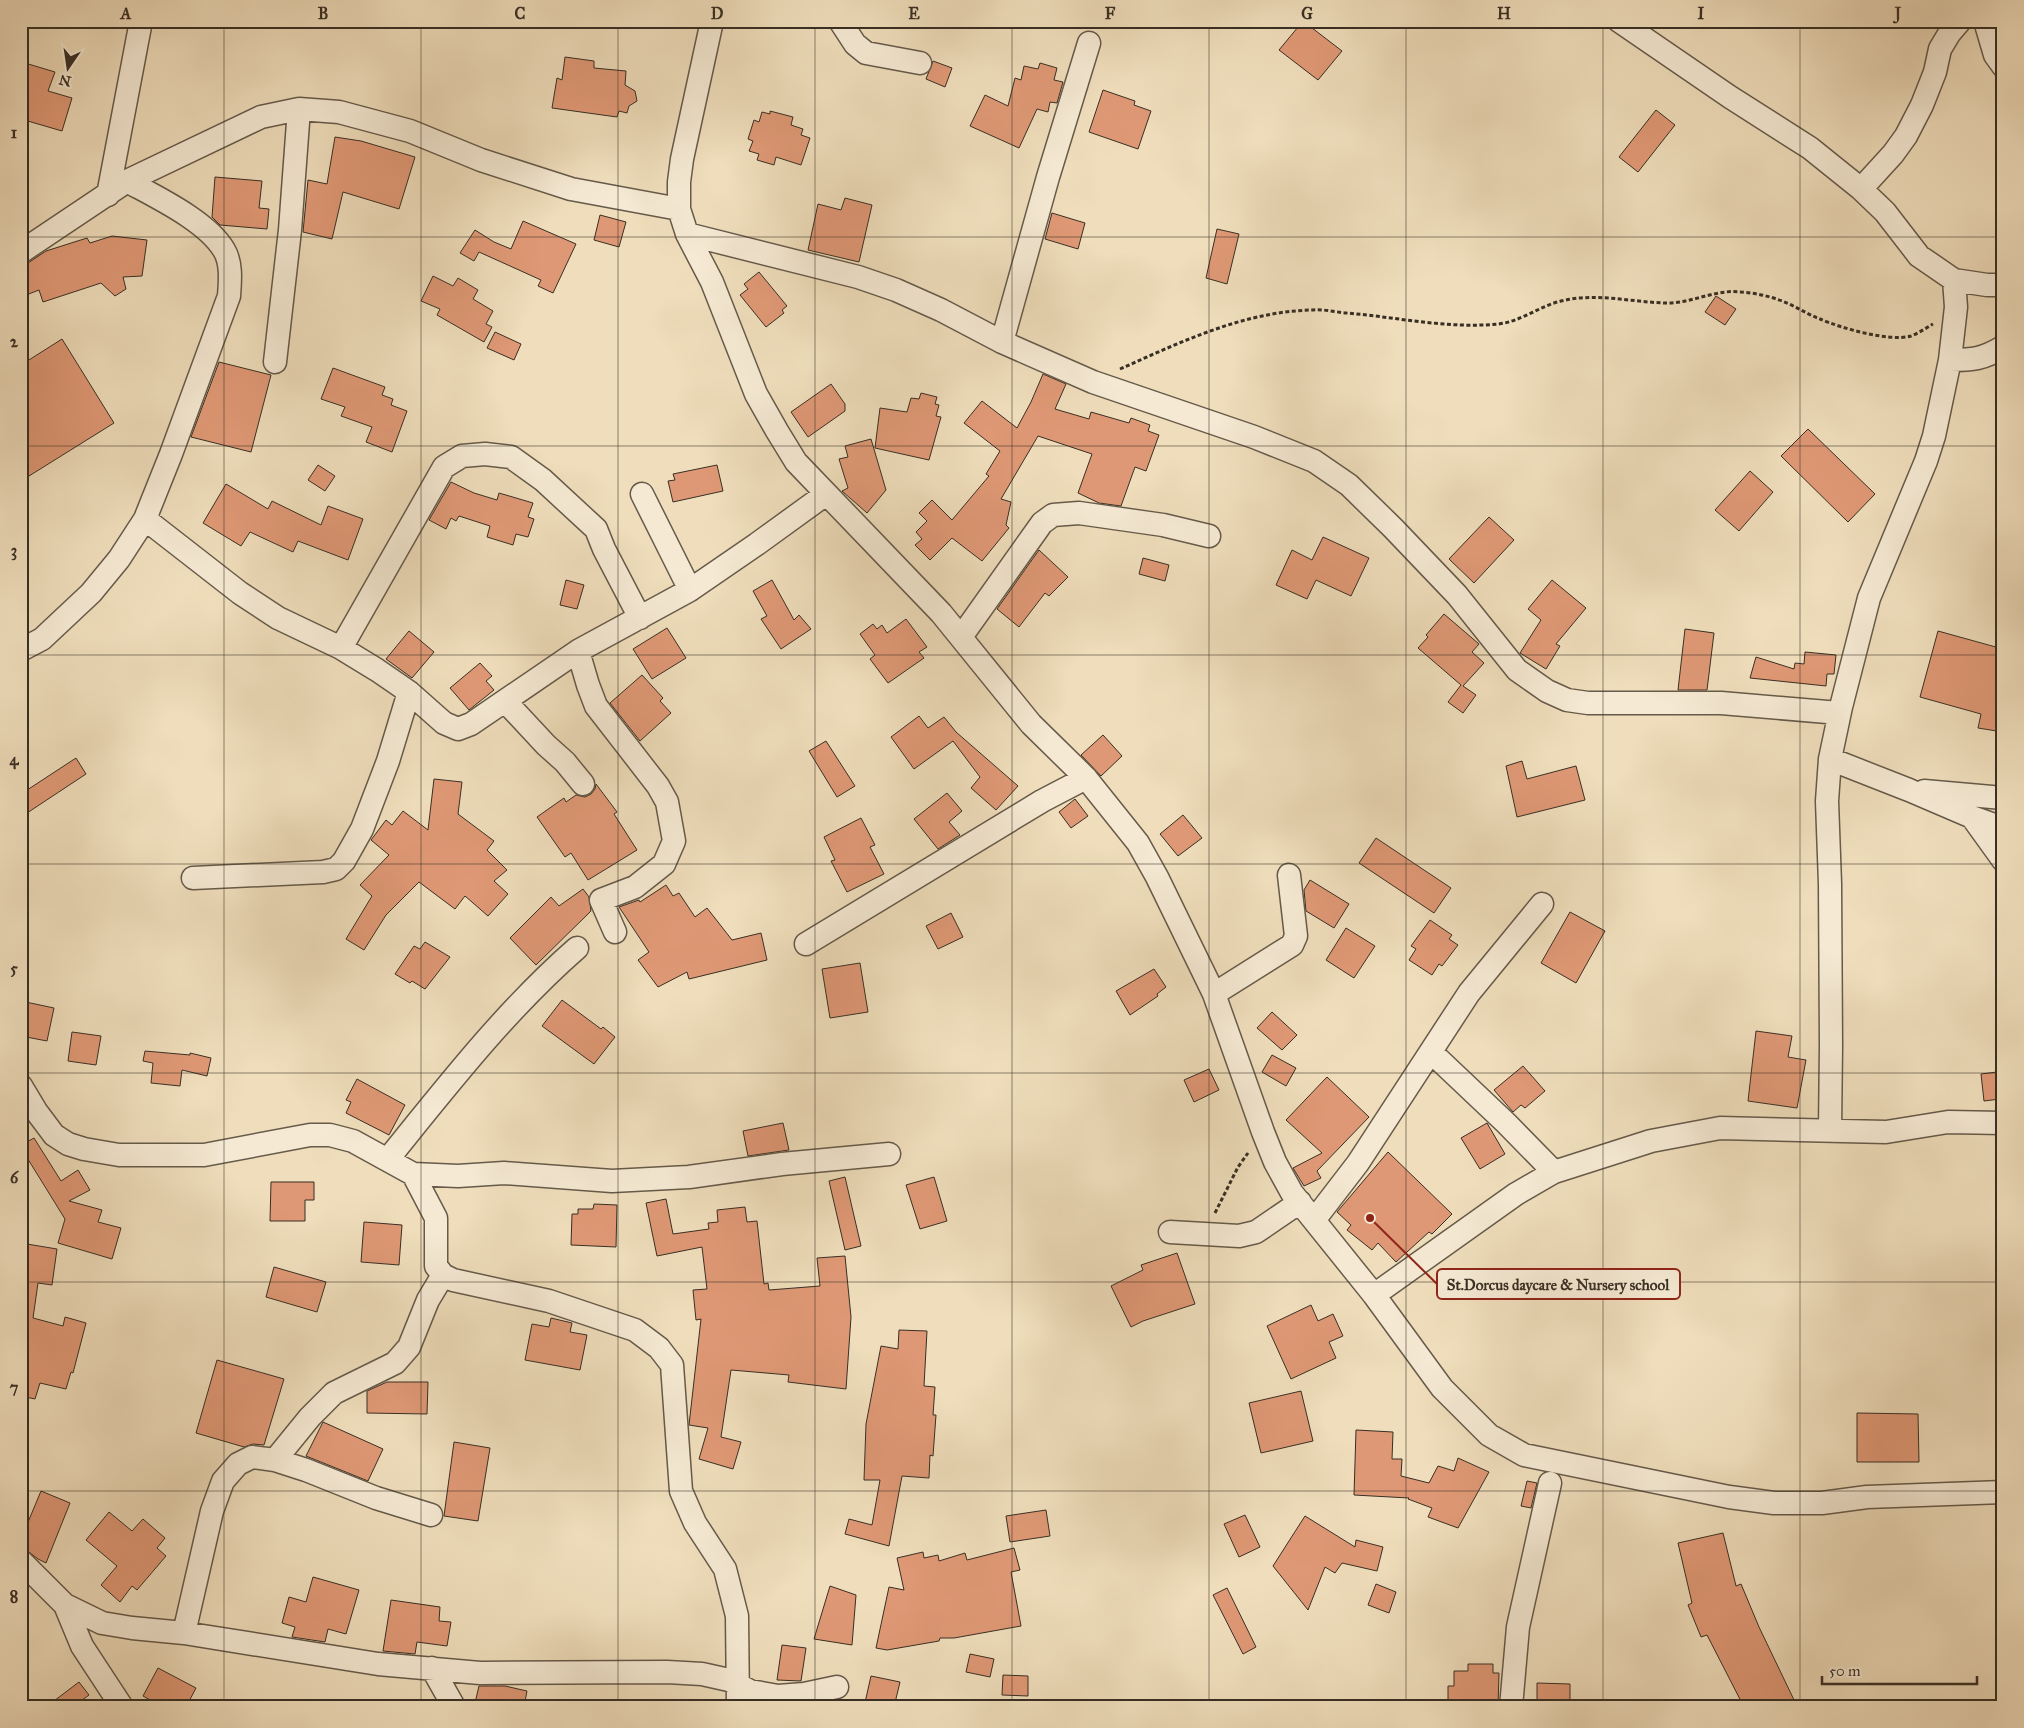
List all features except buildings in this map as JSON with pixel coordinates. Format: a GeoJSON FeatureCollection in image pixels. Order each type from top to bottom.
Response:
{"type":"FeatureCollection","features":[{"type":"Feature","properties":{"kind":"street"},"geometry":{"type":"LineString","coordinates":[[108,195],[141,21]]}},
{"type":"Feature","properties":{"kind":"street"},"geometry":{"type":"LineString","coordinates":[[712,21],[682,159],[679,182],[679,209],[687,234],[712,282],[737,349],[765,413],[796,462],[904,573],[961,637],[1031,724],[1086,778],[1138,843],[1157,877],[1214,994],[1263,1132],[1275,1162],[1292,1193],[1374,1295],[1442,1388],[1489,1435],[1524,1455],[1729,1497],[1774,1503],[1822,1503],[1867,1497],[2003,1492]]}},
{"type":"Feature","properties":{"kind":"street"},"geometry":{"type":"LineString","coordinates":[[840,21],[855,44],[866,53],[920,63]]}},
{"type":"Feature","properties":{"kind":"street"},"geometry":{"type":"LineString","coordinates":[[1861,189],[1893,154],[1906,136],[1922,106],[1935,72],[1940,49],[1960,21]]}},
{"type":"Feature","properties":{"kind":"street"},"geometry":{"type":"LineString","coordinates":[[1985,21],[1995,55],[2003,66]]}},
{"type":"Feature","properties":{"kind":"street"},"geometry":{"type":"LineString","coordinates":[[1628,23],[1810,148],[1861,189],[1885,212],[1919,256],[1954,280],[1987,285],[2003,285]]}},
{"type":"Feature","properties":{"kind":"street"},"geometry":{"type":"LineString","coordinates":[[1002,342],[1048,177],[1089,43]]}},
{"type":"Feature","properties":{"kind":"street"},"geometry":{"type":"LineString","coordinates":[[21,252],[127,181],[261,117],[299,109],[339,112],[410,130],[481,160],[572,189],[679,209]]}},
{"type":"Feature","properties":{"kind":"street"},"geometry":{"type":"LineString","coordinates":[[275,362],[290,230],[299,109]]}},
{"type":"Feature","properties":{"kind":"street"},"geometry":{"type":"LineString","coordinates":[[21,650],[42,639],[91,593],[119,559],[145,519],[229,296],[230,273],[225,251],[211,234],[170,204],[127,181]]}},
{"type":"Feature","properties":{"kind":"street"},"geometry":{"type":"LineString","coordinates":[[687,234],[858,277],[896,290],[941,310],[1002,342],[1093,382],[1254,437],[1314,461],[1349,485],[1393,528],[1456,595],[1517,670],[1548,692],[1567,700],[1588,703],[1722,703],[1839,713]]}},
{"type":"Feature","properties":{"kind":"street"},"geometry":{"type":"LineString","coordinates":[[1830,1130],[1830,884],[1826,801],[1830,760],[1839,713],[1869,598],[1926,461],[1934,436],[1950,360],[1956,307],[1954,280]]}},
{"type":"Feature","properties":{"kind":"street"},"geometry":{"type":"LineString","coordinates":[[1950,360],[1984,358],[2003,348]]}},
{"type":"Feature","properties":{"kind":"street"},"geometry":{"type":"LineString","coordinates":[[341,648],[444,467],[462,456],[485,454],[510,457],[543,480],[596,528],[604,549],[640,618]]}},
{"type":"Feature","properties":{"kind":"street"},"geometry":{"type":"LineString","coordinates":[[642,494],[690,590]]}},
{"type":"Feature","properties":{"kind":"street"},"geometry":{"type":"LineString","coordinates":[[145,519],[240,592],[278,618],[341,648],[409,692],[444,723],[458,729],[471,724],[578,651],[690,590],[826,494]]}},
{"type":"Feature","properties":{"kind":"street"},"geometry":{"type":"LineString","coordinates":[[961,637],[1042,523],[1053,515],[1079,513],[1163,525],[1209,536]]}},
{"type":"Feature","properties":{"kind":"street"},"geometry":{"type":"LineString","coordinates":[[578,651],[596,706],[658,786],[667,802],[674,841],[664,864],[635,887],[601,900],[615,932]]}},
{"type":"Feature","properties":{"kind":"street"},"geometry":{"type":"LineString","coordinates":[[193,878],[323,872],[336,868],[344,861],[369,812],[388,761],[409,692]]}},
{"type":"Feature","properties":{"kind":"street"},"geometry":{"type":"LineString","coordinates":[[506,701],[546,745],[565,762],[583,784]]}},
{"type":"Feature","properties":{"kind":"street"},"geometry":{"type":"LineString","coordinates":[[1830,760],[2003,828]]}},
{"type":"Feature","properties":{"kind":"street"},"geometry":{"type":"LineString","coordinates":[[806,944],[1042,801],[1086,778]]}},
{"type":"Feature","properties":{"kind":"street"},"geometry":{"type":"LineString","coordinates":[[1909,790],[2003,798]]}},
{"type":"Feature","properties":{"kind":"street"},"geometry":{"type":"LineString","coordinates":[[1972,817],[2003,860]]}},
{"type":"Feature","properties":{"kind":"street"},"geometry":{"type":"LineString","coordinates":[[1214,994],[1292,944],[1296,936],[1289,875]]}},
{"type":"Feature","properties":{"kind":"street"},"geometry":{"type":"LineString","coordinates":[[1170,1232],[1204,1236],[1239,1236],[1256,1232],[1307,1211],[1358,1163],[1469,993],[1542,904]]}},
{"type":"Feature","properties":{"kind":"street"},"geometry":{"type":"LineString","coordinates":[[388,1159],[465,1064],[548,973],[578,948]]}},
{"type":"Feature","properties":{"kind":"street"},"geometry":{"type":"LineString","coordinates":[[1431,1052],[1506,1123],[1554,1172]]}},
{"type":"Feature","properties":{"kind":"street"},"geometry":{"type":"LineString","coordinates":[[21,1086],[36,1111],[54,1135],[68,1144],[84,1149],[119,1155],[204,1155],[310,1135],[330,1135],[353,1141],[413,1174],[458,1176],[504,1173],[612,1181],[689,1177],[782,1164],[888,1154]]}},
{"type":"Feature","properties":{"kind":"street"},"geometry":{"type":"LineString","coordinates":[[1374,1295],[1516,1194],[1554,1172],[1651,1141],[1720,1128],[1886,1132],[1948,1122],[2003,1122]]}},
{"type":"Feature","properties":{"kind":"street"},"geometry":{"type":"LineString","coordinates":[[413,1174],[436,1218],[436,1266],[443,1275],[453,1280],[549,1301],[635,1330],[659,1348],[672,1365],[681,1491],[695,1523],[725,1569],[737,1616],[738,1707]]}},
{"type":"Feature","properties":{"kind":"street"},"geometry":{"type":"LineString","coordinates":[[275,1460],[310,1417],[334,1392],[395,1363],[409,1348],[428,1300],[443,1275]]}},
{"type":"Feature","properties":{"kind":"street"},"geometry":{"type":"LineString","coordinates":[[184,1633],[212,1511],[223,1480],[238,1464],[252,1457],[275,1460],[306,1470],[376,1498],[431,1514]]}},
{"type":"Feature","properties":{"kind":"street"},"geometry":{"type":"LineString","coordinates":[[1511,1707],[1518,1627],[1550,1483]]}},
{"type":"Feature","properties":{"kind":"street"},"geometry":{"type":"LineString","coordinates":[[21,1561],[64,1605],[102,1623],[132,1628],[184,1633],[378,1664],[480,1673],[667,1672],[702,1674],[729,1680],[750,1691],[778,1696],[804,1694],[837,1687]]}},
{"type":"Feature","properties":{"kind":"street"},"geometry":{"type":"LineString","coordinates":[[64,1605],[82,1646],[122,1707]]}},
{"type":"Feature","properties":{"kind":"street"},"geometry":{"type":"LineString","coordinates":[[432,1668],[454,1707]]}},
{"type":"Feature","properties":{"kind":"path"},"geometry":{"type":"LineString","coordinates":[[1093,382],[1174,345],[1230,324],[1272,313],[1314,310],[1481,326],[1501,324],[1559,301],[1583,296],[1606,296],[1640,301],[1685,302],[1738,291],[1762,295],[1784,302],[1821,320],[1856,331],[1892,337],[1909,336],[1925,329],[1956,307]]}},
{"type":"Feature","properties":{"kind":"path"},"geometry":{"type":"LineString","coordinates":[[1204,1236],[1238,1167],[1263,1132]]}},
{"type":"Feature","properties":{"kind":"place","name":"St.Dorcus daycare & Nursery school"},"geometry":{"type":"Point","coordinates":[1370,1218]}}]}
